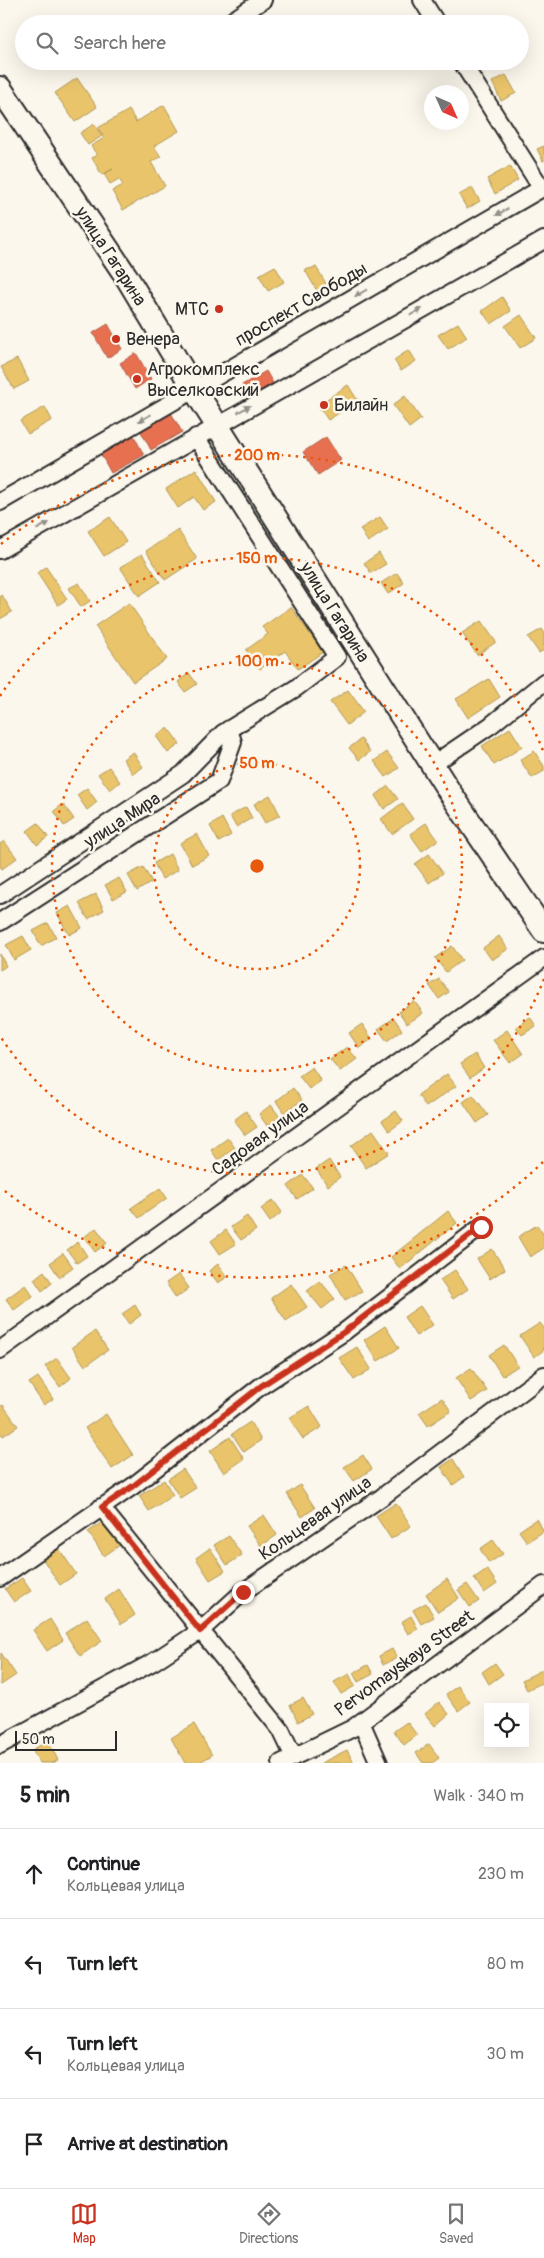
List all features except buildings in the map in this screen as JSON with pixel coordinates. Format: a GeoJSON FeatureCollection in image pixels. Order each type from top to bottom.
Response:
{"type":"FeatureCollection","features":[{"type":"Feature","properties":{"kind":"main road","name":"улица Гагарина"},"geometry":{"type":"LineString","coordinates":[[0,88],[126,276],[194,389],[432,766],[544,931]]}},
{"type":"Feature","properties":{"kind":"street"},"geometry":{"type":"LineString","coordinates":[[240,15],[263,0]]}},
{"type":"Feature","properties":{"kind":"street"},"geometry":{"type":"LineString","coordinates":[[422,0],[431,15]]}},
{"type":"Feature","properties":{"kind":"street"},"geometry":{"type":"LineString","coordinates":[[467,70],[543,188]]}},
{"type":"Feature","properties":{"kind":"street","name":"проспект Свободы"},"geometry":{"type":"LineString","coordinates":[[0,502],[543,188]]}},
{"type":"Feature","properties":{"kind":"street"},"geometry":{"type":"LineString","coordinates":[[0,550],[92,499],[217,424],[544,240]]}},
{"type":"Feature","properties":{"kind":"street","name":"улица Мира"},"geometry":{"type":"LineString","coordinates":[[0,895],[183,774],[222,733],[296,688],[336,657],[196,436]]}},
{"type":"Feature","properties":{"kind":"street"},"geometry":{"type":"LineString","coordinates":[[432,766],[491,725],[544,682]]}},
{"type":"Feature","properties":{"kind":"street","name":"улица Мира"},"geometry":{"type":"LineString","coordinates":[[0,922],[219,782],[233,742],[229,729]]}},
{"type":"Feature","properties":{"kind":"street","name":"Садовая улица"},"geometry":{"type":"LineString","coordinates":[[0,1350],[544,958]]}},
{"type":"Feature","properties":{"kind":"street"},"geometry":{"type":"LineString","coordinates":[[0,1578],[133,1486],[261,1386],[344,1332],[481,1227]]}},
{"type":"Feature","properties":{"kind":"street","name":"Кольцевая улица"},"geometry":{"type":"LineString","coordinates":[[0,1744],[153,1662],[200,1631],[243,1592],[382,1497],[544,1375]]}},
{"type":"Feature","properties":{"kind":"street"},"geometry":{"type":"LineString","coordinates":[[102,1507],[281,1730],[288,1760]]}},
{"type":"Feature","properties":{"kind":"street","name":"Pervomayskaya Street"},"geometry":{"type":"LineString","coordinates":[[288,1760],[353,1728],[544,1585]]}},
{"type":"Feature","properties":{"kind":"street"},"geometry":{"type":"LineString","coordinates":[[361,1722],[379,1763]]}},
{"type":"Feature","properties":{"kind":"place","name":"МТС"},"geometry":{"type":"Point","coordinates":[219,309]}},
{"type":"Feature","properties":{"kind":"place","name":"Венера"},"geometry":{"type":"Point","coordinates":[116,339]}},
{"type":"Feature","properties":{"kind":"place","name":"Агрокомплекс Выселковский"},"geometry":{"type":"Point","coordinates":[137,379]}},
{"type":"Feature","properties":{"kind":"place","name":"Билайн"},"geometry":{"type":"Point","coordinates":[324,405]}},
{"type":"Feature","properties":{"kind":"route"},"geometry":{"type":"LineString","coordinates":[[243,1592],[200,1631],[102,1507],[133,1486],[261,1386],[344,1332],[481,1227]]}}]}
